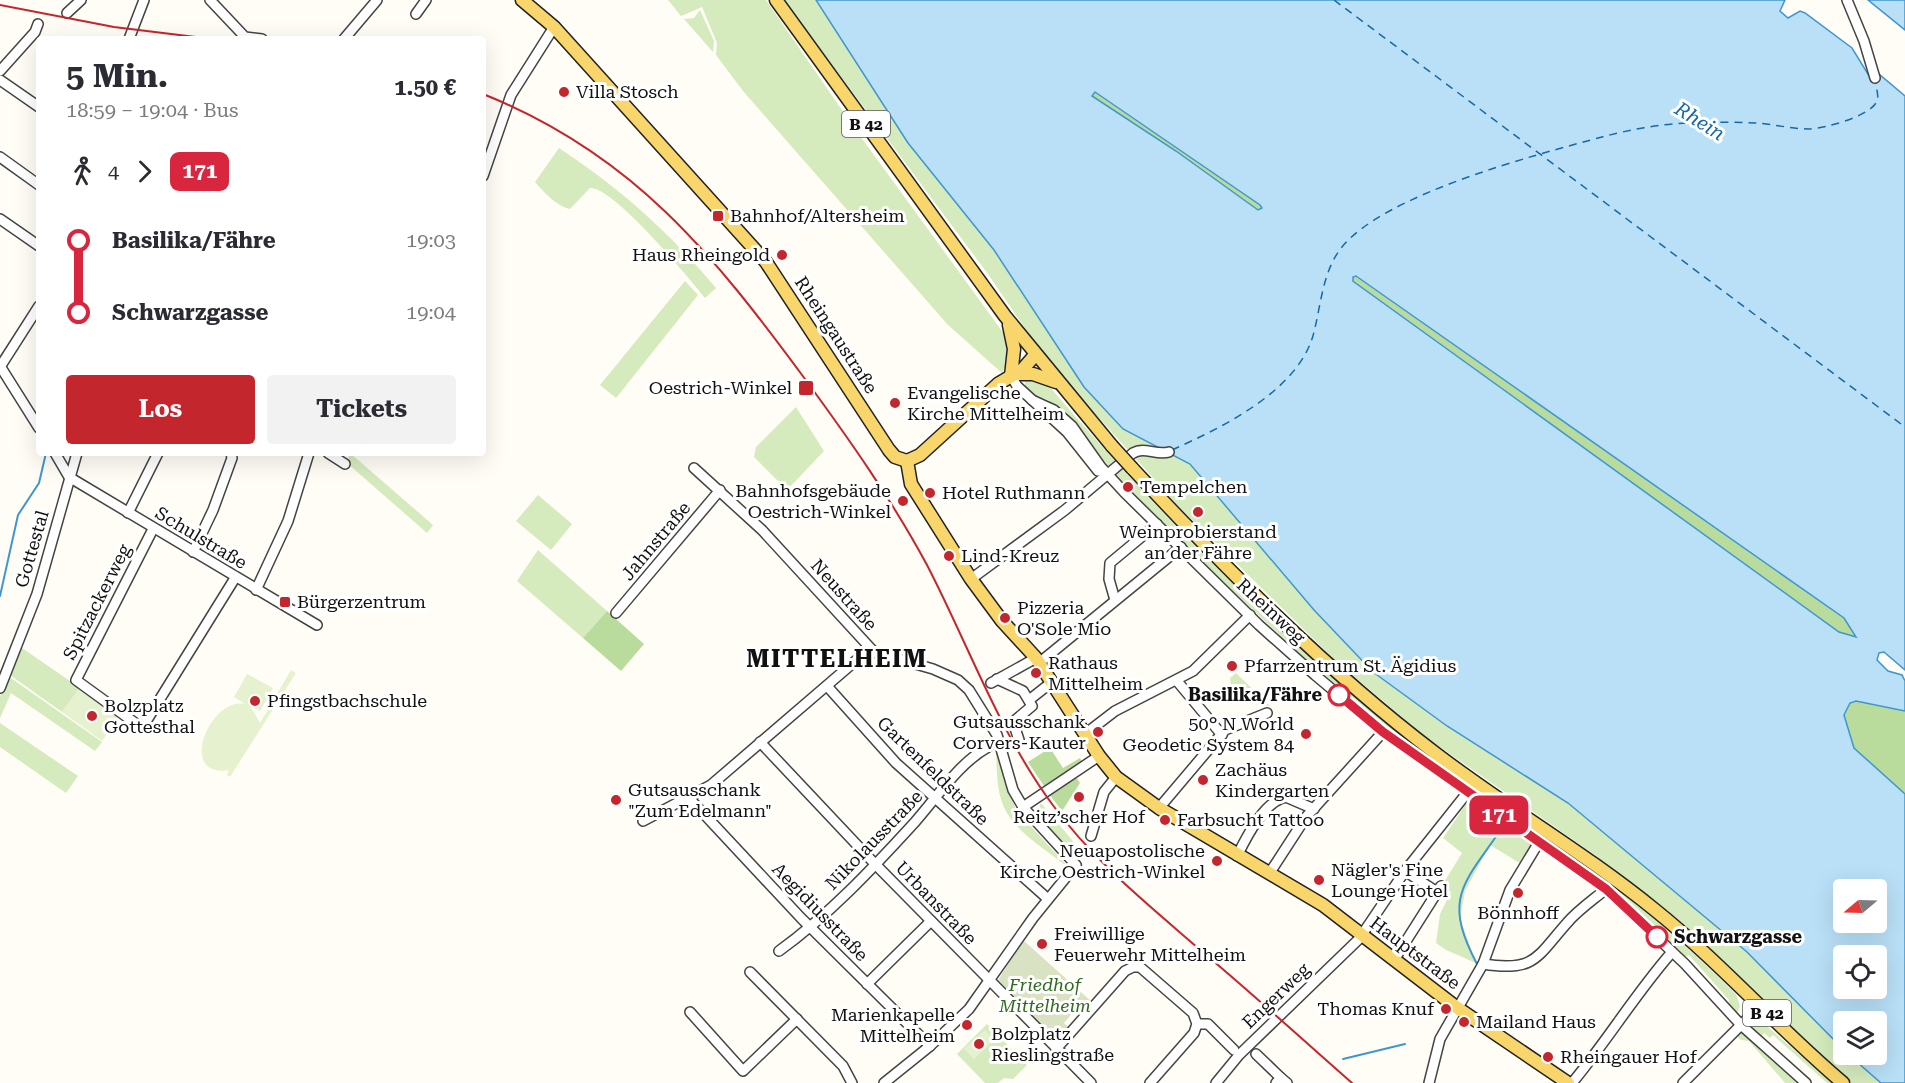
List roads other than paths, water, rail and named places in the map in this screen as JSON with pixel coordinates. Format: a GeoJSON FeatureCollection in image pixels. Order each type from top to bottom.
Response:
{"type":"FeatureCollection","features":[{"type":"Feature","properties":{"kind":"main road","name":"Rheingaustraße"},"geometry":{"type":"LineString","coordinates":[[522,0],[554,27],[766,262],[889,450],[895,457],[908,461]]}},
{"type":"Feature","properties":{"kind":"main road","name":"B 42"},"geometry":{"type":"LineString","coordinates":[[777,0],[1005,316],[1057,382],[1132,468],[1317,653],[1380,709],[1482,788],[1614,878],[1687,937],[1843,1083]]}},
{"type":"Feature","properties":{"kind":"main road"},"geometry":{"type":"LineString","coordinates":[[1005,316],[1013,340],[1013,372]]}},
{"type":"Feature","properties":{"kind":"main road"},"geometry":{"type":"LineString","coordinates":[[1035,355],[1019,359],[1013,372],[918,457],[908,461],[911,484],[971,579],[1002,621],[1037,661],[1099,756],[1116,777],[1159,808],[1236,856]]}},
{"type":"Feature","properties":{"kind":"main road"},"geometry":{"type":"LineString","coordinates":[[1013,372],[1041,376],[1057,382]]}},
{"type":"Feature","properties":{"kind":"main road","name":"Hauptstraße"},"geometry":{"type":"LineString","coordinates":[[1236,856],[1323,905],[1456,1007],[1570,1083]]}},
{"type":"Feature","properties":{"kind":"street"},"geometry":{"type":"LineString","coordinates":[[67,13],[81,0]]}},
{"type":"Feature","properties":{"kind":"street"},"geometry":{"type":"LineString","coordinates":[[130,36],[144,0]]}},
{"type":"Feature","properties":{"kind":"street"},"geometry":{"type":"LineString","coordinates":[[210,0],[244,36]]}},
{"type":"Feature","properties":{"kind":"street"},"geometry":{"type":"LineString","coordinates":[[347,36],[377,0]]}},
{"type":"Feature","properties":{"kind":"street"},"geometry":{"type":"LineString","coordinates":[[416,14],[426,0]]}},
{"type":"Feature","properties":{"kind":"street"},"geometry":{"type":"LineString","coordinates":[[1847,0],[1864,41],[1875,78]]}},
{"type":"Feature","properties":{"kind":"street"},"geometry":{"type":"LineString","coordinates":[[0,71],[35,32],[38,24]]}},
{"type":"Feature","properties":{"kind":"street"},"geometry":{"type":"LineString","coordinates":[[486,167],[511,94],[554,27]]}},
{"type":"Feature","properties":{"kind":"street"},"geometry":{"type":"LineString","coordinates":[[0,80],[36,105]]}},
{"type":"Feature","properties":{"kind":"street"},"geometry":{"type":"LineString","coordinates":[[0,157],[36,184]]}},
{"type":"Feature","properties":{"kind":"street"},"geometry":{"type":"LineString","coordinates":[[0,219],[36,244]]}},
{"type":"Feature","properties":{"kind":"street"},"geometry":{"type":"LineString","coordinates":[[36,312],[0,367],[36,423]]}},
{"type":"Feature","properties":{"kind":"street","name":"Rheinweg"},"geometry":{"type":"LineString","coordinates":[[1013,372],[1032,400],[1054,411],[1072,426],[1107,474],[1250,615],[1383,732],[1606,889],[1672,951],[1741,1025],[1806,1083]]}},
{"type":"Feature","properties":{"kind":"street"},"geometry":{"type":"LineString","coordinates":[[971,579],[1065,510],[1137,451],[1169,452]]}},
{"type":"Feature","properties":{"kind":"street"},"geometry":{"type":"LineString","coordinates":[[57,456],[69,477]]}},
{"type":"Feature","properties":{"kind":"street","name":"Gottestal"},"geometry":{"type":"LineString","coordinates":[[0,688],[37,594],[77,456]]}},
{"type":"Feature","properties":{"kind":"street"},"geometry":{"type":"LineString","coordinates":[[128,513],[156,456]]}},
{"type":"Feature","properties":{"kind":"street"},"geometry":{"type":"LineString","coordinates":[[193,552],[213,510],[232,456]]}},
{"type":"Feature","properties":{"kind":"street"},"geometry":{"type":"LineString","coordinates":[[256,590],[288,520],[308,456]]}},
{"type":"Feature","properties":{"kind":"street"},"geometry":{"type":"LineString","coordinates":[[333,456],[345,464]]}},
{"type":"Feature","properties":{"kind":"street","name":"Neustraße"},"geometry":{"type":"LineString","coordinates":[[694,468],[762,530],[873,652],[933,669],[963,684],[983,709],[1001,745],[1013,789],[1023,807],[1076,865],[1048,899]]}},
{"type":"Feature","properties":{"kind":"street","name":"Schulstraße"},"geometry":{"type":"LineString","coordinates":[[69,477],[317,625]]}},
{"type":"Feature","properties":{"kind":"street","name":"Jahnstraße"},"geometry":{"type":"LineString","coordinates":[[616,612],[720,490]]}},
{"type":"Feature","properties":{"kind":"street"},"geometry":{"type":"LineString","coordinates":[[1115,600],[1109,579],[1110,563],[1157,524]]}},
{"type":"Feature","properties":{"kind":"street","name":"Spitzackerweg"},"geometry":{"type":"LineString","coordinates":[[153,529],[76,680],[142,728],[235,578]]}},
{"type":"Feature","properties":{"kind":"street"},"geometry":{"type":"LineString","coordinates":[[1019,740],[1013,722],[1032,706],[1023,692],[994,681],[1037,661],[1145,579],[1181,547]]}},
{"type":"Feature","properties":{"kind":"street"},"geometry":{"type":"LineString","coordinates":[[1085,734],[1115,711],[1193,671],[1250,615]]}},
{"type":"Feature","properties":{"kind":"street"},"geometry":{"type":"LineString","coordinates":[[643,821],[711,785],[860,657],[873,652]]}},
{"type":"Feature","properties":{"kind":"street"},"geometry":{"type":"LineString","coordinates":[[1177,681],[1222,735]]}},
{"type":"Feature","properties":{"kind":"street"},"geometry":{"type":"LineString","coordinates":[[1029,700],[1052,682]]}},
{"type":"Feature","properties":{"kind":"street","name":"Gartenfeldstraße"},"geometry":{"type":"LineString","coordinates":[[827,686],[887,753],[935,800],[1048,899]]}},
{"type":"Feature","properties":{"kind":"street"},"geometry":{"type":"LineString","coordinates":[[1159,808],[1233,725],[1266,713]]}},
{"type":"Feature","properties":{"kind":"street"},"geometry":{"type":"LineString","coordinates":[[1269,874],[1295,831],[1383,732]]}},
{"type":"Feature","properties":{"kind":"street","name":"Urbanstraße"},"geometry":{"type":"LineString","coordinates":[[760,742],[875,864],[1090,1083]]}},
{"type":"Feature","properties":{"kind":"street","name":"Nikolausstraße"},"geometry":{"type":"LineString","coordinates":[[779,951],[811,928],[875,864],[972,758],[988,747]]}},
{"type":"Feature","properties":{"kind":"street"},"geometry":{"type":"LineString","coordinates":[[1023,807],[1099,756]]}},
{"type":"Feature","properties":{"kind":"street"},"geometry":{"type":"LineString","coordinates":[[1091,836],[1104,792],[1116,777]]}},
{"type":"Feature","properties":{"kind":"street","name":"Engerweg"},"geometry":{"type":"LineString","coordinates":[[1216,1083],[1239,1055],[1362,935],[1405,871],[1467,793]]}},
{"type":"Feature","properties":{"kind":"street"},"geometry":{"type":"LineString","coordinates":[[1236,856],[1262,815],[1276,801],[1286,797],[1314,809]]}},
{"type":"Feature","properties":{"kind":"street","name":"Aegidiusstraße"},"geometry":{"type":"LineString","coordinates":[[689,798],[811,928],[930,1046]]}},
{"type":"Feature","properties":{"kind":"street"},"geometry":{"type":"LineString","coordinates":[[1429,1083],[1435,1053],[1456,1007],[1482,964],[1510,890],[1539,842]]}},
{"type":"Feature","properties":{"kind":"street"},"geometry":{"type":"LineString","coordinates":[[1394,960],[1439,889],[1405,871]]}},
{"type":"Feature","properties":{"kind":"street"},"geometry":{"type":"LineString","coordinates":[[1482,964],[1515,967],[1542,954],[1572,917],[1606,889]]}},
{"type":"Feature","properties":{"kind":"street"},"geometry":{"type":"LineString","coordinates":[[884,1083],[930,1046],[969,1009],[1048,899]]}},
{"type":"Feature","properties":{"kind":"street"},"geometry":{"type":"LineString","coordinates":[[867,984],[931,921]]}},
{"type":"Feature","properties":{"kind":"street"},"geometry":{"type":"LineString","coordinates":[[1570,1083],[1603,1045],[1650,977],[1672,951]]}},
{"type":"Feature","properties":{"kind":"street"},"geometry":{"type":"LineString","coordinates":[[1056,1049],[1125,971],[1133,967],[1144,970],[1193,1013],[1197,1024],[1194,1033],[1150,1083]]}},
{"type":"Feature","properties":{"kind":"street"},"geometry":{"type":"LineString","coordinates":[[750,972],[843,1066],[852,1083]]}},
{"type":"Feature","properties":{"kind":"street"},"geometry":{"type":"LineString","coordinates":[[1683,1083],[1760,1006]]}},
{"type":"Feature","properties":{"kind":"street"},"geometry":{"type":"LineString","coordinates":[[690,1012],[743,1071],[796,1018]]}},
{"type":"Feature","properties":{"kind":"street"},"geometry":{"type":"LineString","coordinates":[[1197,1024],[1208,1024],[1234,1050]]}},
{"type":"Feature","properties":{"kind":"street"},"geometry":{"type":"LineString","coordinates":[[1256,1054],[1281,1081]]}},
{"type":"Feature","properties":{"kind":"water","name":"Rhein"},"geometry":{"type":"Polygon","coordinates":[[[816,0],[1785,0],[1780,11],[1788,18],[1800,11],[1805,13],[1852,48],[1871,79],[1880,75],[1905,96],[1905,670],[1884,652],[1879,653],[1877,660],[1888,671],[1902,675],[1905,681],[1905,711],[1856,701],[1850,703],[1844,715],[1854,748],[1905,794],[1905,1083],[1881,1083],[1860,1065],[1887,1065],[1887,1011],[1833,1011],[1833,1039],[1747,952],[1568,803],[1447,726],[1373,672],[1314,610],[1190,464],[1123,429],[1084,387],[994,250],[908,143],[816,0]],[[1095,92],[1092,96],[1176,151],[1258,210],[1262,208],[1260,205],[1095,92]],[[1356,276],[1353,277],[1353,281],[1839,632],[1856,637],[1844,618],[1356,276]]]}},
{"type":"Feature","properties":{"kind":"water"},"geometry":{"type":"Polygon","coordinates":[[[1868,0],[1905,0],[1905,30],[1868,0]]]}},
{"type":"Feature","properties":{"kind":"waterway"},"geometry":{"type":"LineString","coordinates":[[0,596],[18,515],[39,483],[45,456]]}},
{"type":"Feature","properties":{"kind":"waterway"},"geometry":{"type":"LineString","coordinates":[[1477,964],[1466,941],[1459,905],[1462,891],[1469,877],[1504,825]]}},
{"type":"Feature","properties":{"kind":"waterway"},"geometry":{"type":"LineString","coordinates":[[1343,1059],[1405,1044]]}},
{"type":"Feature","properties":{"kind":"railway"},"geometry":{"type":"LineString","coordinates":[[0,5],[114,27],[188,36]]}},
{"type":"Feature","properties":{"kind":"railway"},"geometry":{"type":"LineString","coordinates":[[486,95],[536,118],[584,146],[626,177],[702,249],[771,333],[885,493],[927,565],[1000,718],[1033,776],[1068,825],[1124,883],[1352,1083]]}},
{"type":"Feature","properties":{"kind":"place","name":"Villa Stosch"},"geometry":{"type":"Point","coordinates":[564,92]}},
{"type":"Feature","properties":{"kind":"place","name":"Bahnhof/Altersheim"},"geometry":{"type":"Point","coordinates":[718,216]}},
{"type":"Feature","properties":{"kind":"place","name":"Haus Rheingold"},"geometry":{"type":"Point","coordinates":[782,255]}},
{"type":"Feature","properties":{"kind":"place","name":"Oestrich-Winkel"},"geometry":{"type":"Point","coordinates":[806,388]}},
{"type":"Feature","properties":{"kind":"place","name":"Evangelische Kirche Mittelheim"},"geometry":{"type":"Point","coordinates":[895,403]}},
{"type":"Feature","properties":{"kind":"place","name":"Tempelchen"},"geometry":{"type":"Point","coordinates":[1128,487]}},
{"type":"Feature","properties":{"kind":"place","name":"Hotel Ruthmann"},"geometry":{"type":"Point","coordinates":[930,493]}},
{"type":"Feature","properties":{"kind":"place","name":"Bahnhofsgebäude Oestrich-Winkel"},"geometry":{"type":"Point","coordinates":[903,501]}},
{"type":"Feature","properties":{"kind":"place","name":"Weinprobierstand an der Fähre"},"geometry":{"type":"Point","coordinates":[1198,512]}},
{"type":"Feature","properties":{"kind":"place","name":"Lind-Kreuz"},"geometry":{"type":"Point","coordinates":[949,556]}},
{"type":"Feature","properties":{"kind":"place","name":"Bürgerzentrum"},"geometry":{"type":"Point","coordinates":[285,602]}},
{"type":"Feature","properties":{"kind":"place","name":"Pizzeria O'Sole Mio"},"geometry":{"type":"Point","coordinates":[1005,618]}},
{"type":"Feature","properties":{"kind":"place","name":"Pfarrzentrum St. Ägidius"},"geometry":{"type":"Point","coordinates":[1232,666]}},
{"type":"Feature","properties":{"kind":"place","name":"Rathaus Mittelheim"},"geometry":{"type":"Point","coordinates":[1036,673]}},
{"type":"Feature","properties":{"kind":"place","name":"Basilika/Fähre"},"geometry":{"type":"Point","coordinates":[1339,695]}},
{"type":"Feature","properties":{"kind":"place","name":"Pfingstbachschule"},"geometry":{"type":"Point","coordinates":[255,701]}},
{"type":"Feature","properties":{"kind":"place","name":"Bolzplatz Gottesthal"},"geometry":{"type":"Point","coordinates":[92,716]}},
{"type":"Feature","properties":{"kind":"place","name":"Gutsausschank Corvers-Kauter"},"geometry":{"type":"Point","coordinates":[1098,732]}},
{"type":"Feature","properties":{"kind":"place","name":"50° N World Geodetic System 84"},"geometry":{"type":"Point","coordinates":[1306,734]}},
{"type":"Feature","properties":{"kind":"place","name":"Zachäus Kindergarten"},"geometry":{"type":"Point","coordinates":[1203,780]}},
{"type":"Feature","properties":{"kind":"place","name":"Reitz’scher Hof"},"geometry":{"type":"Point","coordinates":[1079,797]}},
{"type":"Feature","properties":{"kind":"place","name":"Gutsausschank \"Zum Edelmann\""},"geometry":{"type":"Point","coordinates":[616,800]}},
{"type":"Feature","properties":{"kind":"place","name":"Farbsucht Tattoo"},"geometry":{"type":"Point","coordinates":[1165,820]}},
{"type":"Feature","properties":{"kind":"place","name":"Neuapostolische Kirche Oestrich-Winkel"},"geometry":{"type":"Point","coordinates":[1217,861]}},
{"type":"Feature","properties":{"kind":"place","name":"Nägler's Fine Lounge Hotel"},"geometry":{"type":"Point","coordinates":[1319,880]}},
{"type":"Feature","properties":{"kind":"place","name":"Bönnhoff"},"geometry":{"type":"Point","coordinates":[1518,893]}},
{"type":"Feature","properties":{"kind":"place","name":"Schwarzgasse"},"geometry":{"type":"Point","coordinates":[1657,937]}},
{"type":"Feature","properties":{"kind":"place","name":"Freiwillige Feuerwehr Mittelheim"},"geometry":{"type":"Point","coordinates":[1042,944]}},
{"type":"Feature","properties":{"kind":"place","name":"Thomas Knuf"},"geometry":{"type":"Point","coordinates":[1446,1009]}},
{"type":"Feature","properties":{"kind":"place","name":"Mailand Haus"},"geometry":{"type":"Point","coordinates":[1464,1022]}},
{"type":"Feature","properties":{"kind":"place","name":"Marienkapelle Mittelheim"},"geometry":{"type":"Point","coordinates":[967,1025]}},
{"type":"Feature","properties":{"kind":"place","name":"Bolzplatz Rieslingstraße"},"geometry":{"type":"Point","coordinates":[979,1044]}},
{"type":"Feature","properties":{"kind":"place","name":"Rheingauer Hof"},"geometry":{"type":"Point","coordinates":[1548,1057]}},
{"type":"Feature","properties":{"kind":"district","name":"MITTELHEIM"},"geometry":{"type":"Point","coordinates":[837,659]}},
{"type":"Feature","properties":{"kind":"park label","name":"Friedhof Mittelheim"},"geometry":{"type":"Point","coordinates":[1045,995]}}]}
